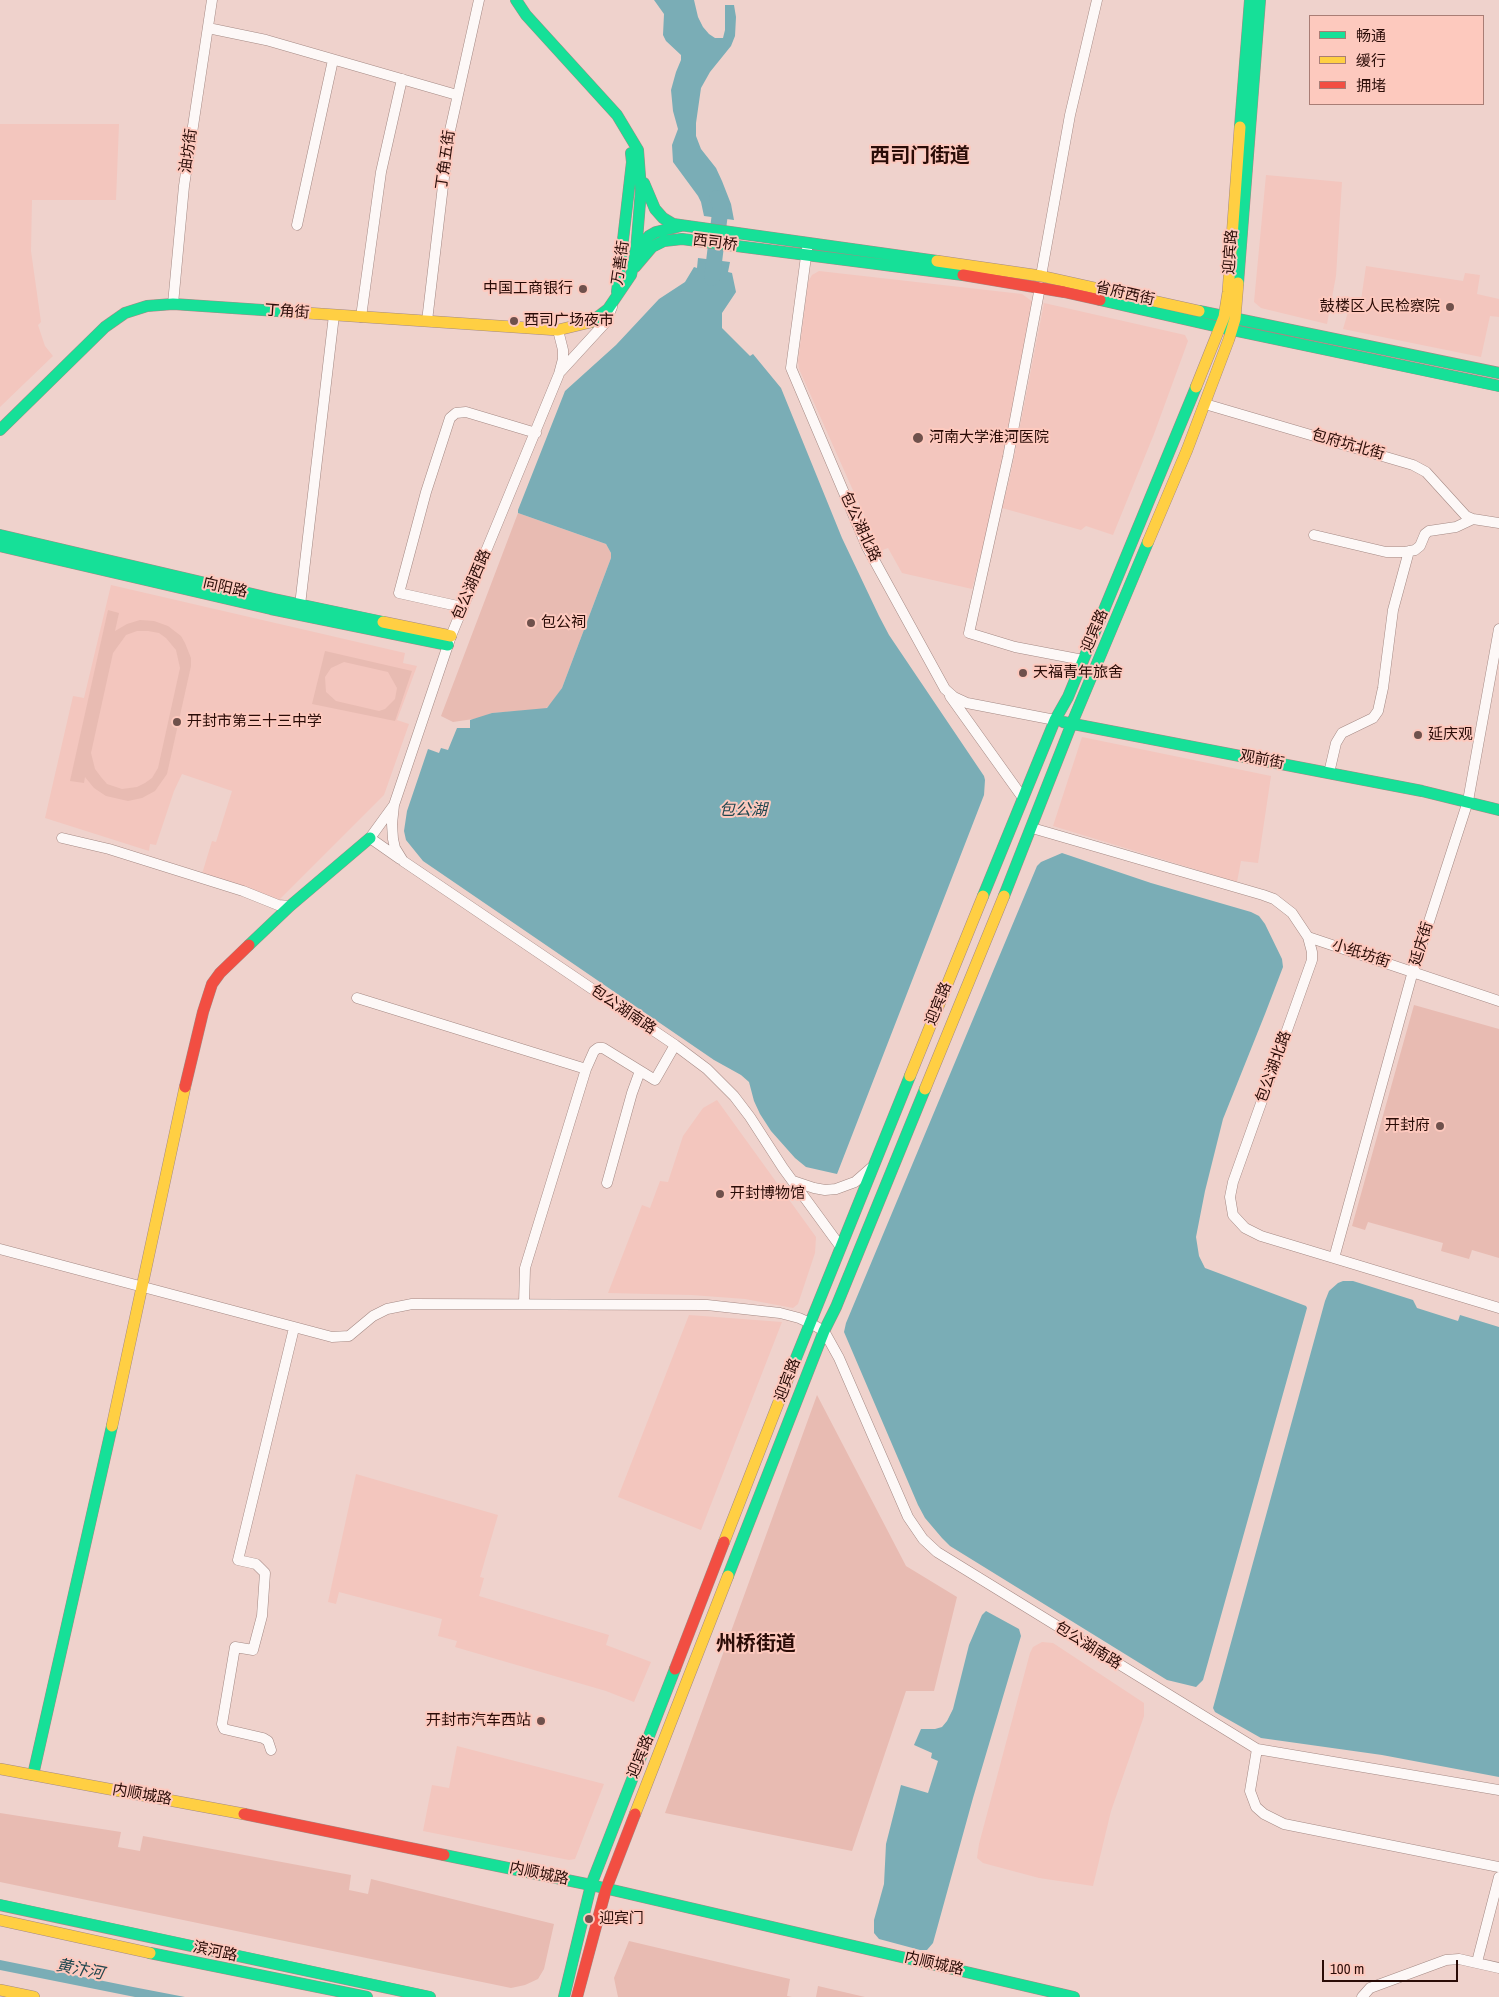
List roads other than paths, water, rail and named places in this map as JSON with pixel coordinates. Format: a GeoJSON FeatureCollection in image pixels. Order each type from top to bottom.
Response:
{"type":"FeatureCollection","features":[{"type":"Feature","properties":{"kind":"street","name":"油坊街"},"geometry":{"type":"LineString","coordinates":[[173,304],[184,186],[212,0]]}},
{"type":"Feature","properties":{"kind":"street","name":"丁角五街"},"geometry":{"type":"LineString","coordinates":[[427,321],[449,135],[479,0]]}},
{"type":"Feature","properties":{"kind":"street","name":"万善街"},"geometry":{"type":"LineString","coordinates":[[516,0],[526,15],[617,115],[638,150],[641,172],[641,197],[636,252]]}},
{"type":"Feature","properties":{"kind":"street"},"geometry":{"type":"LineString","coordinates":[[1083,660],[969,634],[1008,457],[1070,115],[1097,0]]}},
{"type":"Feature","properties":{"kind":"street","name":"迎宾路"},"geometry":{"type":"LineString","coordinates":[[564,1997],[591,1885],[840,1246],[1055,720],[1068,697],[1173,447],[1228,323],[1228,292],[1250,0]]}},
{"type":"Feature","properties":{"kind":"street","name":"迎宾路"},"geometry":{"type":"LineString","coordinates":[[577,1997],[606,1889],[824,1331],[836,1307],[1032,828],[1072,723],[1206,404],[1228,323],[1260,0]]}},
{"type":"Feature","properties":{"kind":"street"},"geometry":{"type":"LineString","coordinates":[[208,28],[266,40],[457,95]]}},
{"type":"Feature","properties":{"kind":"street"},"geometry":{"type":"LineString","coordinates":[[297,225],[333,60]]}},
{"type":"Feature","properties":{"kind":"street"},"geometry":{"type":"LineString","coordinates":[[361,317],[381,172],[402,79]]}},
{"type":"Feature","properties":{"kind":"street","name":"万善街"},"geometry":{"type":"LineString","coordinates":[[614,303],[626,276],[632,162],[625,130]]}},
{"type":"Feature","properties":{"kind":"street"},"geometry":{"type":"LineString","coordinates":[[632,162],[636,185],[654,219],[662,230],[678,239]]}},
{"type":"Feature","properties":{"kind":"street"},"geometry":{"type":"LineString","coordinates":[[641,172],[649,198],[655,208],[663,218],[673,224],[682,226]]}},
{"type":"Feature","properties":{"kind":"street"},"geometry":{"type":"LineString","coordinates":[[626,276],[636,252],[649,236],[662,230],[682,226]]}},
{"type":"Feature","properties":{"kind":"street","name":"西司桥"},"geometry":{"type":"LineString","coordinates":[[682,226],[748,235]]}},
{"type":"Feature","properties":{"kind":"street","name":"省府西街"},"geometry":{"type":"LineString","coordinates":[[748,235],[806,249]]}},
{"type":"Feature","properties":{"kind":"street"},"geometry":{"type":"LineString","coordinates":[[626,276],[647,251],[664,241],[678,239]]}},
{"type":"Feature","properties":{"kind":"street","name":"西司桥"},"geometry":{"type":"LineString","coordinates":[[678,239],[749,247]]}},
{"type":"Feature","properties":{"kind":"street","name":"省府西街"},"geometry":{"type":"LineString","coordinates":[[749,247],[806,249],[1041,281],[1499,386]]}},
{"type":"Feature","properties":{"kind":"street","name":"包公湖北路"},"geometry":{"type":"LineString","coordinates":[[806,249],[790,361],[792,374],[867,547],[945,689],[960,700],[972,705],[1055,720]]}},
{"type":"Feature","properties":{"kind":"street"},"geometry":{"type":"LineString","coordinates":[[559,374],[605,323],[614,303]]}},
{"type":"Feature","properties":{"kind":"street","name":"丁角街"},"geometry":{"type":"LineString","coordinates":[[0,430],[114,320],[136,308],[173,304],[558,330],[592,322],[614,303]]}},
{"type":"Feature","properties":{"kind":"street"},"geometry":{"type":"LineString","coordinates":[[300,605],[334,315]]}},
{"type":"Feature","properties":{"kind":"street","name":"省府西街"},"geometry":{"type":"LineString","coordinates":[[1228,323],[1499,373]]}},
{"type":"Feature","properties":{"kind":"street","name":"包公湖西路"},"geometry":{"type":"LineString","coordinates":[[370,838],[394,805],[462,607],[559,374],[563,350],[558,330]]}},
{"type":"Feature","properties":{"kind":"street","name":"包府坑北街"},"geometry":{"type":"LineString","coordinates":[[1206,404],[1413,465],[1426,472],[1461,511],[1473,519]]}},
{"type":"Feature","properties":{"kind":"street"},"geometry":{"type":"LineString","coordinates":[[462,607],[399,593],[426,492],[450,418],[456,413],[466,412],[536,433]]}},
{"type":"Feature","properties":{"kind":"street"},"geometry":{"type":"LineString","coordinates":[[1314,535],[1386,552],[1409,551],[1415,550],[1420,546],[1428,531],[1456,527],[1473,519],[1499,523]]}},
{"type":"Feature","properties":{"kind":"street","name":"向阳路"},"geometry":{"type":"LineString","coordinates":[[0,535],[449,641]]}},
{"type":"Feature","properties":{"kind":"street","name":"向阳路"},"geometry":{"type":"LineString","coordinates":[[0,546],[271,609],[449,641]]}},
{"type":"Feature","properties":{"kind":"street"},"geometry":{"type":"LineString","coordinates":[[1329,773],[1336,743],[1342,733],[1373,718],[1378,711],[1383,688],[1393,610],[1409,551]]}},
{"type":"Feature","properties":{"kind":"street","name":"延庆街"},"geometry":{"type":"LineString","coordinates":[[1334,1258],[1413,971],[1468,802],[1499,629]]}},
{"type":"Feature","properties":{"kind":"street"},"geometry":{"type":"LineString","coordinates":[[945,689],[1023,798]]}},
{"type":"Feature","properties":{"kind":"street","name":"观前街"},"geometry":{"type":"LineString","coordinates":[[1055,720],[1329,773],[1499,810]]}},
{"type":"Feature","properties":{"kind":"street"},"geometry":{"type":"LineString","coordinates":[[394,805],[393,839],[395,848],[403,861]]}},
{"type":"Feature","properties":{"kind":"street","name":"包公湖北路"},"geometry":{"type":"LineString","coordinates":[[1032,828],[1263,895],[1274,900],[1292,913],[1308,937],[1312,960],[1233,1182],[1230,1202],[1236,1219],[1249,1231],[1499,1308]]}},
{"type":"Feature","properties":{"kind":"street"},"geometry":{"type":"LineString","coordinates":[[62,838],[109,849],[234,888],[278,904],[290,906]]}},
{"type":"Feature","properties":{"kind":"street"},"geometry":{"type":"LineString","coordinates":[[33,1775],[143,1288],[175,1129],[203,1012],[212,984],[220,973],[290,906],[370,838]]}},
{"type":"Feature","properties":{"kind":"street","name":"包公湖南路"},"geometry":{"type":"LineString","coordinates":[[370,838],[675,1045],[707,1069],[734,1096],[792,1181],[840,1246]]}},
{"type":"Feature","properties":{"kind":"street","name":"小纸坊街"},"geometry":{"type":"LineString","coordinates":[[1308,937],[1499,1001]]}},
{"type":"Feature","properties":{"kind":"street"},"geometry":{"type":"LineString","coordinates":[[357,998],[586,1069]]}},
{"type":"Feature","properties":{"kind":"street"},"geometry":{"type":"LineString","coordinates":[[524,1304],[525,1268],[586,1069],[594,1051],[598,1048],[603,1048],[655,1080],[675,1045]]}},
{"type":"Feature","properties":{"kind":"street"},"geometry":{"type":"LineString","coordinates":[[607,1183],[640,1071]]}},
{"type":"Feature","properties":{"kind":"street"},"geometry":{"type":"LineString","coordinates":[[792,1181],[814,1188],[836,1189],[855,1182],[872,1167]]}},
{"type":"Feature","properties":{"kind":"street","name":"包公湖南路"},"geometry":{"type":"LineString","coordinates":[[0,1249],[323,1336],[343,1337],[354,1333],[373,1316],[398,1306],[412,1304],[707,1305],[780,1313],[810,1322],[824,1331],[839,1358],[912,1524],[937,1552],[1257,1749],[1499,1790]]}},
{"type":"Feature","properties":{"kind":"street"},"geometry":{"type":"LineString","coordinates":[[271,1750],[268,1741],[263,1738],[224,1729],[222,1724],[235,1647],[253,1650],[262,1616],[264,1572],[256,1564],[238,1560],[294,1328]]}},
{"type":"Feature","properties":{"kind":"street"},"geometry":{"type":"LineString","coordinates":[[1257,1749],[1250,1791],[1256,1807],[1264,1814],[1284,1824],[1499,1867]]}},
{"type":"Feature","properties":{"kind":"street","name":"内顺城路"},"geometry":{"type":"LineString","coordinates":[[0,1769],[271,1819],[591,1885],[1074,1997]]}},
{"type":"Feature","properties":{"kind":"street"},"geometry":{"type":"LineString","coordinates":[[1477,1962],[1499,1877]]}},
{"type":"Feature","properties":{"kind":"street","name":"滨河路"},"geometry":{"type":"LineString","coordinates":[[0,1906],[430,1997]]}},
{"type":"Feature","properties":{"kind":"street","name":"滨河路"},"geometry":{"type":"LineString","coordinates":[[0,1920],[188,1961],[368,1997]]}},
{"type":"Feature","properties":{"kind":"street"},"geometry":{"type":"LineString","coordinates":[[1362,1997],[1370,1988],[1446,1960],[1459,1958],[1499,1968]]}},
{"type":"Feature","properties":{"kind":"street"},"geometry":{"type":"LineString","coordinates":[[0,1990],[34,1997]]}},
{"type":"Feature","properties":{"kind":"water"},"geometry":{"type":"Polygon","coordinates":[[[654,0],[694,0],[698,17],[703,27],[715,38],[723,38],[725,30],[725,5],[734,5],[736,17],[735,36],[731,46],[710,72],[701,88],[696,136],[701,149],[716,168],[722,181],[731,204],[734,220],[704,216],[698,196],[673,162],[672,145],[678,129],[673,111],[671,90],[681,55],[666,41],[663,35],[664,14],[654,0]]]}},
{"type":"Feature","properties":{"kind":"water","name":"包公湖"},"geometry":{"type":"Polygon","coordinates":[[[698,258],[730,262],[728,272],[732,273],[736,292],[722,313],[722,328],[750,356],[753,354],[781,388],[842,538],[879,616],[889,635],[985,780],[984,795],[837,1174],[806,1167],[795,1158],[771,1131],[754,1101],[749,1082],[741,1075],[714,1060],[423,861],[406,840],[404,831],[407,811],[428,749],[439,753],[441,748],[448,750],[457,728],[470,728],[470,720],[492,713],[547,708],[562,688],[611,558],[611,553],[606,544],[518,513],[518,510],[565,391],[616,345],[659,299],[685,282],[694,267],[697,268],[698,258]]]}},
{"type":"Feature","properties":{"kind":"water"},"geometry":{"type":"Polygon","coordinates":[[[1062,853],[1151,883],[1251,912],[1259,916],[1265,924],[1282,959],[1283,967],[1223,1119],[1196,1237],[1199,1256],[1205,1268],[1307,1308],[1203,1680],[1196,1687],[1167,1680],[950,1546],[942,1538],[925,1518],[918,1505],[844,1332],[846,1323],[1037,866],[1041,862],[1062,853]]]}},
{"type":"Feature","properties":{"kind":"water"},"geometry":{"type":"Polygon","coordinates":[[[1343,1281],[1353,1281],[1413,1300],[1417,1308],[1458,1321],[1460,1315],[1499,1327],[1499,1777],[1382,1755],[1261,1738],[1215,1712],[1213,1708],[1325,1301],[1329,1291],[1343,1281]]]}},
{"type":"Feature","properties":{"kind":"water"},"geometry":{"type":"Polygon","coordinates":[[[986,1611],[1019,1629],[1021,1636],[973,1798],[933,1943],[927,1950],[920,1950],[879,1939],[874,1933],[874,1920],[884,1884],[886,1844],[901,1785],[928,1793],[938,1761],[931,1758],[932,1753],[914,1745],[921,1729],[942,1727],[947,1721],[953,1709],[969,1645],[982,1615],[986,1611]]]}},
{"type":"Feature","properties":{"kind":"water"},"geometry":{"type":"Polygon","coordinates":[[[0,1960],[185,1997],[135,1997],[0,1970],[0,1960]]]}},
{"type":"Feature","properties":{"kind":"waterway"},"geometry":{"type":"LineString","coordinates":[[712,278],[721,205],[717,198]]}},
{"type":"Feature","properties":{"kind":"place","name":"中国工商银行"},"geometry":{"type":"Point","coordinates":[583,289]}},
{"type":"Feature","properties":{"kind":"place","name":"鼓楼区人民检察院"},"geometry":{"type":"Point","coordinates":[1450,307]}},
{"type":"Feature","properties":{"kind":"place","name":"西司广场夜市"},"geometry":{"type":"Point","coordinates":[514,321]}},
{"type":"Feature","properties":{"kind":"place","name":"河南大学淮河医院"},"geometry":{"type":"Point","coordinates":[918,438]}},
{"type":"Feature","properties":{"kind":"place","name":"包公祠"},"geometry":{"type":"Point","coordinates":[531,623]}},
{"type":"Feature","properties":{"kind":"place","name":"天福青年旅舍"},"geometry":{"type":"Point","coordinates":[1023,673]}},
{"type":"Feature","properties":{"kind":"place","name":"开封市第三十三中学"},"geometry":{"type":"Point","coordinates":[177,722]}},
{"type":"Feature","properties":{"kind":"place","name":"延庆观"},"geometry":{"type":"Point","coordinates":[1418,735]}},
{"type":"Feature","properties":{"kind":"place","name":"开封府"},"geometry":{"type":"Point","coordinates":[1440,1126]}},
{"type":"Feature","properties":{"kind":"place","name":"开封博物馆"},"geometry":{"type":"Point","coordinates":[720,1194]}},
{"type":"Feature","properties":{"kind":"place","name":"开封市汽车西站"},"geometry":{"type":"Point","coordinates":[541,1721]}},
{"type":"Feature","properties":{"kind":"place","name":"迎宾门"},"geometry":{"type":"Point","coordinates":[589,1919]}},
{"type":"Feature","properties":{"kind":"district","name":"西司门街道"},"geometry":{"type":"Point","coordinates":[920,157]}},
{"type":"Feature","properties":{"kind":"district","name":"州桥街道"},"geometry":{"type":"Point","coordinates":[756,1645]}},
{"type":"Feature","properties":{"kind":"water label","name":"黄汴河"},"geometry":{"type":"Point","coordinates":[80,1970]}}]}
